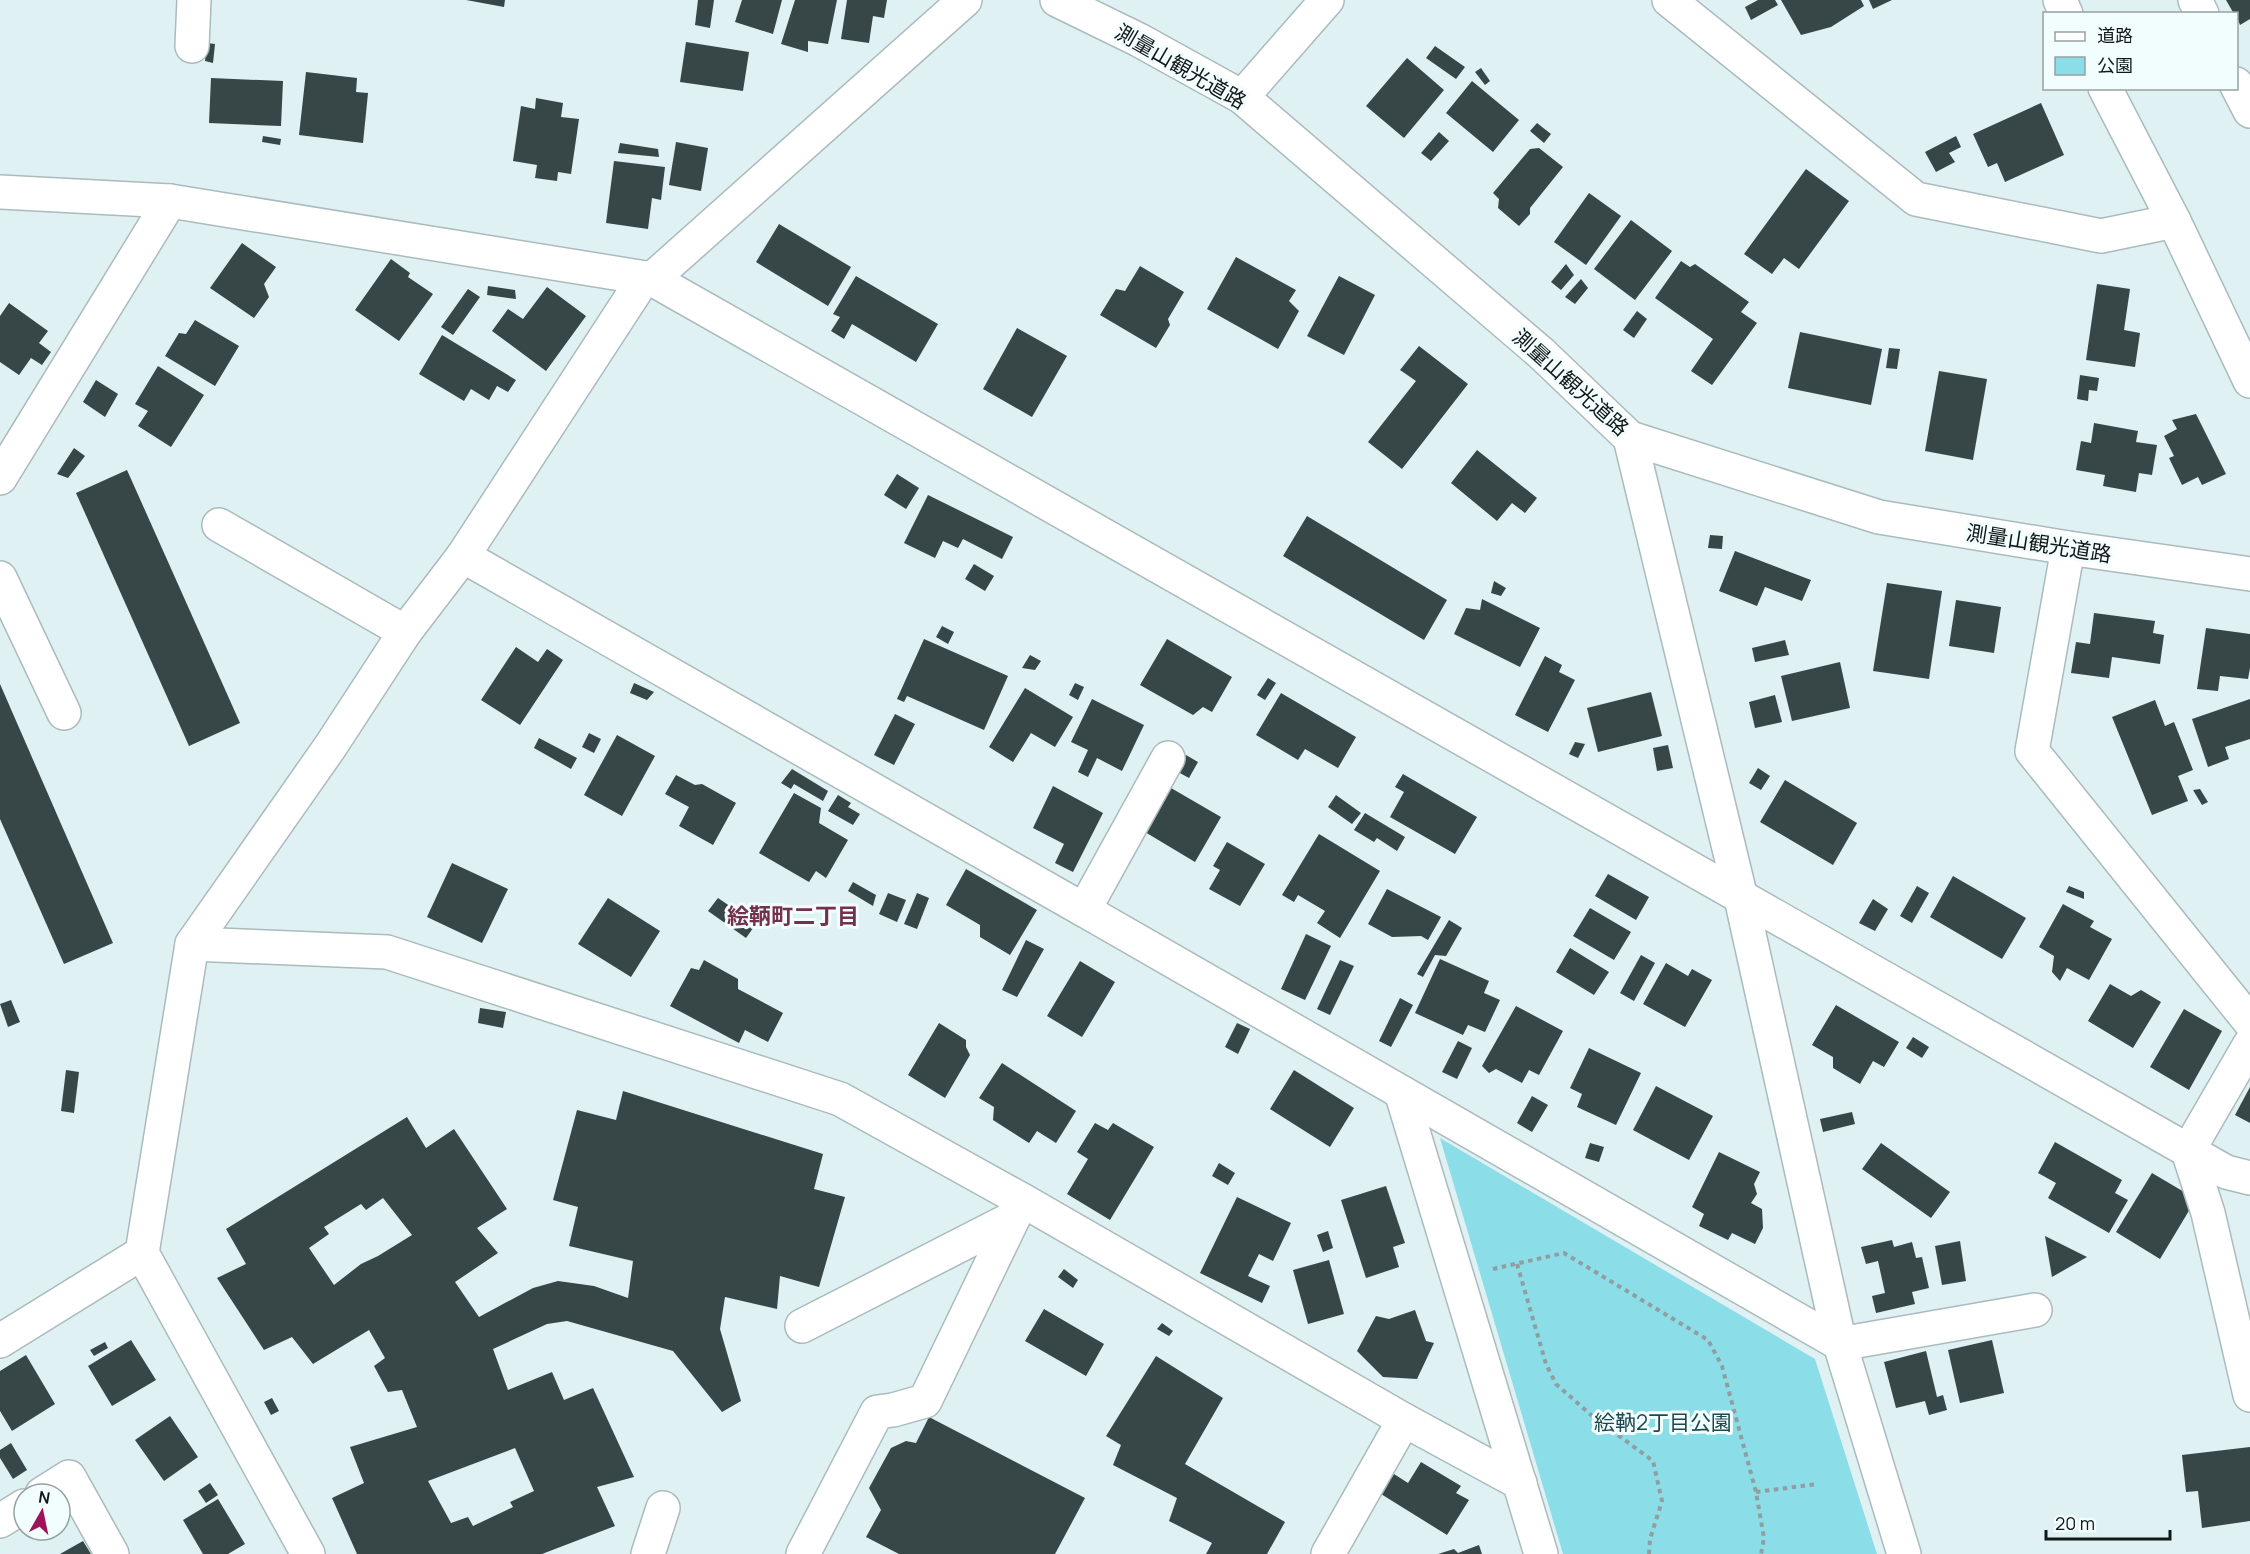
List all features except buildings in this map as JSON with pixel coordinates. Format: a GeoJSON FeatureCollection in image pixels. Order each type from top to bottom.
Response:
{"type":"FeatureCollection","features":[{"type":"Feature","properties":{"kind":"street"},"geometry":{"type":"LineString","coordinates":[[192,46],[194,0]]}},
{"type":"Feature","properties":{"kind":"street"},"geometry":{"type":"LineString","coordinates":[[308,1554],[142,1253],[192,944],[330,747],[405,632],[463,556],[648,279],[964,0]]}},
{"type":"Feature","properties":{"kind":"street","name":"測量山観光道路"},"geometry":{"type":"LineString","coordinates":[[1057,0],[1139,40],[1242,97],[1541,353],[1630,438],[1879,516],[2068,548],[2250,574]]}},
{"type":"Feature","properties":{"kind":"street"},"geometry":{"type":"LineString","coordinates":[[1242,97],[1327,0]]}},
{"type":"Feature","properties":{"kind":"street"},"geometry":{"type":"LineString","coordinates":[[1669,0],[1916,199],[2101,236],[2174,221]]}},
{"type":"Feature","properties":{"kind":"street"},"geometry":{"type":"LineString","coordinates":[[2238,88],[2250,111]]}},
{"type":"Feature","properties":{"kind":"street"},"geometry":{"type":"LineString","coordinates":[[2106,90],[2174,221],[2250,381]]}},
{"type":"Feature","properties":{"kind":"street"},"geometry":{"type":"LineString","coordinates":[[0,192],[170,201],[648,279],[2188,1151],[2226,1172],[2250,1178]]}},
{"type":"Feature","properties":{"kind":"street"},"geometry":{"type":"LineString","coordinates":[[0,478],[170,201]]}},
{"type":"Feature","properties":{"kind":"street"},"geometry":{"type":"LineString","coordinates":[[1630,438],[1741,897],[1840,1344],[1904,1554]]}},
{"type":"Feature","properties":{"kind":"street"},"geometry":{"type":"LineString","coordinates":[[219,525],[405,632]]}},
{"type":"Feature","properties":{"kind":"street"},"geometry":{"type":"LineString","coordinates":[[2068,548],[2032,751],[2250,1022]]}},
{"type":"Feature","properties":{"kind":"street"},"geometry":{"type":"LineString","coordinates":[[463,556],[1840,1344],[2036,1310]]}},
{"type":"Feature","properties":{"kind":"street"},"geometry":{"type":"LineString","coordinates":[[0,578],[64,713]]}},
{"type":"Feature","properties":{"kind":"street"},"geometry":{"type":"LineString","coordinates":[[1084,910],[1168,758]]}},
{"type":"Feature","properties":{"kind":"street"},"geometry":{"type":"LineString","coordinates":[[192,944],[387,952],[840,1099],[1017,1209],[1520,1483]]}},
{"type":"Feature","properties":{"kind":"street"},"geometry":{"type":"LineString","coordinates":[[2250,1044],[2188,1151],[2208,1213],[2250,1395]]}},
{"type":"Feature","properties":{"kind":"street"},"geometry":{"type":"LineString","coordinates":[[1402,1095],[1541,1554]]}},
{"type":"Feature","properties":{"kind":"street"},"geometry":{"type":"LineString","coordinates":[[802,1326],[1017,1209]]}},
{"type":"Feature","properties":{"kind":"street"},"geometry":{"type":"LineString","coordinates":[[803,1554],[877,1412],[925,1401],[1017,1209]]}},
{"type":"Feature","properties":{"kind":"street"},"geometry":{"type":"LineString","coordinates":[[0,1341],[142,1253]]}},
{"type":"Feature","properties":{"kind":"street"},"geometry":{"type":"LineString","coordinates":[[1328,1554],[1404,1420]]}},
{"type":"Feature","properties":{"kind":"street"},"geometry":{"type":"LineString","coordinates":[[61,1482],[69,1477],[72,1482]]}},
{"type":"Feature","properties":{"kind":"street"},"geometry":{"type":"LineString","coordinates":[[72,1482],[112,1554]]}},
{"type":"Feature","properties":{"kind":"street"},"geometry":{"type":"LineString","coordinates":[[648,1554],[663,1508]]}},
{"type":"Feature","properties":{"kind":"path"},"geometry":{"type":"LineString","coordinates":[[1484,1271],[1564,1253],[1708,1340],[1722,1366],[1756,1492],[1764,1538],[1761,1554]]}},
{"type":"Feature","properties":{"kind":"path"},"geometry":{"type":"LineString","coordinates":[[1517,1263],[1546,1364],[1556,1384],[1591,1415],[1653,1461],[1662,1501],[1650,1539],[1649,1554]]}},
{"type":"Feature","properties":{"kind":"path"},"geometry":{"type":"LineString","coordinates":[[1756,1492],[1817,1484]]}},
{"type":"Feature","properties":{"kind":"green space","name":"絵靹2丁目公園"},"geometry":{"type":"Polygon","coordinates":[[[1440,1138],[1815,1359],[1877,1554],[1563,1554],[1440,1138]]]}},
{"type":"Feature","properties":{"kind":"district","name":"絵鞆町二丁目"},"geometry":{"type":"Point","coordinates":[793,916]}}]}
